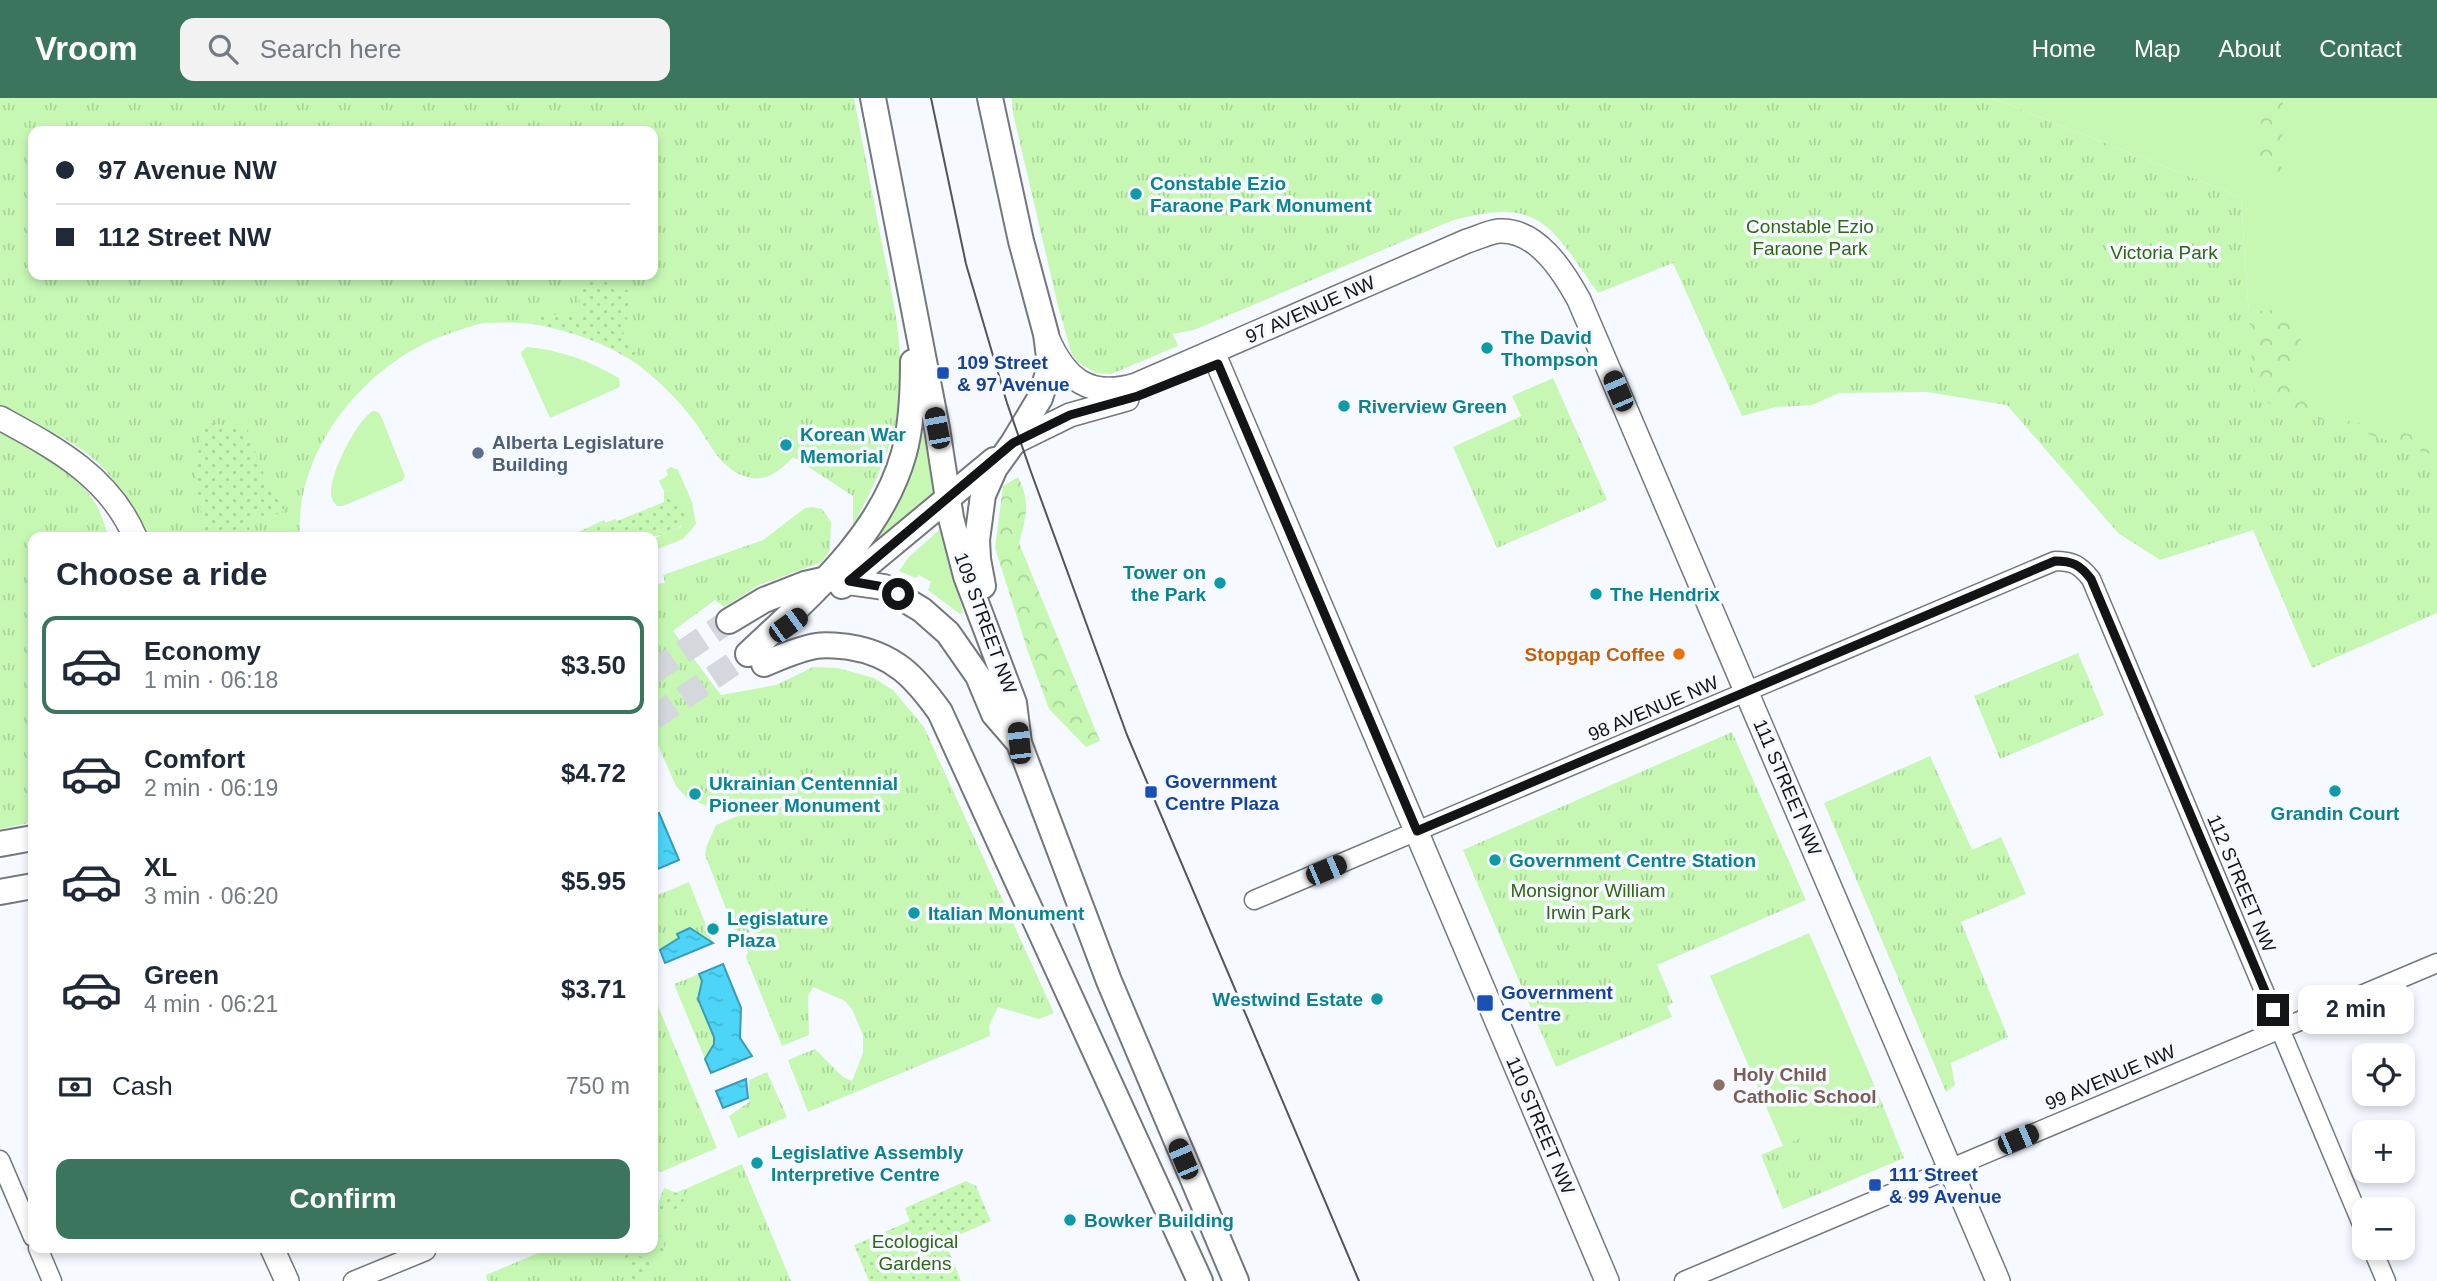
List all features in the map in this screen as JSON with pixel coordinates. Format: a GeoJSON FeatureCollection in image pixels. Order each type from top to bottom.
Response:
{"type":"FeatureCollection","features":[{"type":"Feature","properties":{"kind":"main road","name":"109 STREET NW"},"geometry":{"type":"LineString","coordinates":[[873,98],[937,428],[947,501],[966,576],[1014,703],[1019,743],[1109,981],[1236,1281]]}},
{"type":"Feature","properties":{"kind":"main road"},"geometry":{"type":"LineString","coordinates":[[990,98],[1021,241],[1046,334],[1049,370],[1035,407],[988,480],[983,495],[977,540],[978,559],[996,652]]}},
{"type":"Feature","properties":{"kind":"main road"},"geometry":{"type":"LineString","coordinates":[[838,580],[889,492],[904,452],[913,394],[913,305]]}},
{"type":"Feature","properties":{"kind":"main road","name":"97 AVENUE NW"},"geometry":{"type":"LineString","coordinates":[[1013,443],[947,501],[838,580],[756,659],[819,645],[839,646],[880,655],[908,672],[940,712],[1200,1281]]}},
{"type":"Feature","properties":{"kind":"main road","name":"97 AVENUE NW"},"geometry":{"type":"LineString","coordinates":[[729,621],[780,593],[806,583],[838,580],[884,587],[922,610],[948,634],[978,676],[994,714],[1019,743]]}},
{"type":"Feature","properties":{"kind":"main road"},"geometry":{"type":"LineString","coordinates":[[0,844],[28,839]]}},
{"type":"Feature","properties":{"kind":"main road"},"geometry":{"type":"LineString","coordinates":[[0,892],[28,887]]}},
{"type":"Feature","properties":{"kind":"street","name":"97 AVENUE NW"},"geometry":{"type":"LineString","coordinates":[[1013,443],[1070,415],[1138,396],[1467,241],[1497,231],[1519,234]]}},
{"type":"Feature","properties":{"kind":"street","name":"111 STREET NW"},"geometry":{"type":"LineString","coordinates":[[1519,234],[1536,244],[1552,260],[1579,300],[1997,1281]]}},
{"type":"Feature","properties":{"kind":"street","name":"97 AVENUE NW"},"geometry":{"type":"LineString","coordinates":[[1046,334],[1055,356],[1067,371],[1087,387],[1104,390],[1136,385],[1215,358]]}},
{"type":"Feature","properties":{"kind":"street","name":"110 STREET NW"},"geometry":{"type":"LineString","coordinates":[[1215,358],[1607,1281]]}},
{"type":"Feature","properties":{"kind":"street"},"geometry":{"type":"LineString","coordinates":[[0,418],[58,450],[93,477],[121,512],[132,532]]}},
{"type":"Feature","properties":{"kind":"street","name":"98 AVENUE NW"},"geometry":{"type":"LineString","coordinates":[[1254,900],[2055,561],[2070,561]]}},
{"type":"Feature","properties":{"kind":"street","name":"112 STREET NW"},"geometry":{"type":"LineString","coordinates":[[2070,561],[2081,566],[2091,579],[2352,1200]]}},
{"type":"Feature","properties":{"kind":"street","name":"99 AVENUE NW"},"geometry":{"type":"LineString","coordinates":[[1684,1281],[2437,963]]}},
{"type":"Feature","properties":{"kind":"street"},"geometry":{"type":"LineString","coordinates":[[0,1160],[28,1225]]}},
{"type":"Feature","properties":{"kind":"street"},"geometry":{"type":"LineString","coordinates":[[40,1253],[52,1281]]}},
{"type":"Feature","properties":{"kind":"street"},"geometry":{"type":"LineString","coordinates":[[274,1253],[287,1281]]}},
{"type":"Feature","properties":{"kind":"street"},"geometry":{"type":"LineString","coordinates":[[353,1281],[421,1253]]}},
{"type":"Feature","properties":{"kind":"street"},"geometry":{"type":"LineString","coordinates":[[2377,1260],[2386,1281]]}},
{"type":"Feature","properties":{"kind":"green space"},"geometry":{"type":"Polygon","coordinates":[[[0,98],[854,98],[894,305],[900,388],[895,424],[886,454],[853,526],[853,496],[793,457],[769,476],[755,478],[739,474],[719,458],[683,407],[642,368],[592,339],[541,325],[473,325],[423,344],[394,362],[367,384],[344,410],[324,439],[310,471],[301,503],[300,532],[147,532],[135,510],[104,469],[82,450],[55,433],[0,406],[0,98]]]}},
{"type":"Feature","properties":{"kind":"green space","name":"Constable Ezio Faraone Park"},"geometry":{"type":"Polygon","coordinates":[[[1012,98],[1992,98],[2241,197],[2254,392],[2269,403],[2437,456],[2437,613],[2312,668],[2253,530],[2160,560],[2118,533],[2007,405],[1927,392],[1839,393],[1812,405],[1776,407],[1742,416],[1673,263],[1598,293],[1554,234],[1540,222],[1524,215],[1505,212],[1451,221],[1194,330],[1173,334],[1178,346],[1111,374],[1096,373],[1080,364],[1072,355],[1058,306],[1013,113],[1012,98]]]}},
{"type":"Feature","properties":{"kind":"green space"},"geometry":{"type":"Polygon","coordinates":[[[1960,98],[2218,294],[2255,312],[2289,308],[2303,330],[2292,377],[2307,396],[2348,421],[2437,440],[2437,473],[2266,411],[1960,98]]]}},
{"type":"Feature","properties":{"kind":"green space"},"geometry":{"type":"Polygon","coordinates":[[[1992,98],[2437,98],[2437,456],[2254,392],[2241,197],[1992,98]]]}},
{"type":"Feature","properties":{"kind":"green space"},"geometry":{"type":"Polygon","coordinates":[[[2262,98],[2283,98],[2281,183],[2258,171],[2262,98]]]}},
{"type":"Feature","properties":{"kind":"green space"},"geometry":{"type":"Polygon","coordinates":[[[590,280],[605,280],[629,291],[629,312],[620,332],[633,344],[637,353],[633,361],[583,337],[530,323],[533,314],[580,314],[580,297],[590,280]]]}},
{"type":"Feature","properties":{"kind":"green space"},"geometry":{"type":"Polygon","coordinates":[[[527,347],[552,351],[597,366],[619,378],[620,387],[550,418],[522,356],[521,352],[527,347]]]}},
{"type":"Feature","properties":{"kind":"green space"},"geometry":{"type":"Polygon","coordinates":[[[1553,378],[1607,500],[1497,548],[1453,447],[1521,416],[1512,396],[1553,378]]]}},
{"type":"Feature","properties":{"kind":"green space"},"geometry":{"type":"Polygon","coordinates":[[[373,411],[381,416],[405,476],[402,481],[343,506],[337,506],[331,494],[335,473],[352,435],[373,411]]]}},
{"type":"Feature","properties":{"kind":"green space"},"geometry":{"type":"Polygon","coordinates":[[[920,415],[934,491],[933,499],[879,549],[871,540],[920,415]]]}},
{"type":"Feature","properties":{"kind":"green space"},"geometry":{"type":"Polygon","coordinates":[[[212,423],[234,428],[247,427],[272,494],[285,507],[280,515],[259,518],[248,525],[250,532],[205,532],[194,471],[204,427],[212,423]]]}},
{"type":"Feature","properties":{"kind":"green space"},"geometry":{"type":"Polygon","coordinates":[[[0,432],[41,454],[78,482],[97,506],[107,532],[28,532],[28,823],[0,829],[0,432]]]}},
{"type":"Feature","properties":{"kind":"green space"},"geometry":{"type":"Polygon","coordinates":[[[671,467],[678,470],[692,502],[696,524],[683,539],[658,549],[658,537],[681,527],[686,507],[680,504],[669,490],[664,491],[659,481],[668,475],[666,470],[671,467]]]}},
{"type":"Feature","properties":{"kind":"green space"},"geometry":{"type":"Polygon","coordinates":[[[1018,477],[1026,502],[1019,543],[1100,741],[1086,747],[1049,709],[995,548],[1003,486],[1018,477]]]}},
{"type":"Feature","properties":{"kind":"green space"},"geometry":{"type":"Polygon","coordinates":[[[669,490],[688,510],[684,522],[674,530],[658,535],[658,532],[578,532],[604,520],[605,523],[615,519],[617,521],[664,502],[664,491],[669,490]]]}},
{"type":"Feature","properties":{"kind":"green space"},"geometry":{"type":"Polygon","coordinates":[[[805,508],[822,509],[831,522],[830,550],[822,562],[759,585],[724,607],[715,600],[673,631],[721,695],[776,685],[813,667],[838,668],[874,678],[893,690],[924,727],[1054,1013],[1039,1019],[998,1007],[989,1026],[990,1036],[808,1112],[788,1060],[815,1049],[843,1077],[852,1081],[863,1053],[863,1035],[852,1009],[845,1001],[813,987],[808,996],[809,1035],[782,1046],[746,957],[758,941],[754,932],[739,934],[734,929],[705,855],[716,825],[738,816],[732,801],[711,808],[686,797],[676,786],[658,745],[658,584],[665,583],[663,575],[763,540],[805,508]]]}},
{"type":"Feature","properties":{"kind":"green space"},"geometry":{"type":"Polygon","coordinates":[[[939,530],[943,533],[963,612],[960,614],[928,590],[931,582],[919,575],[916,578],[899,571],[908,558],[939,530]]]}},
{"type":"Feature","properties":{"kind":"green space"},"geometry":{"type":"Polygon","coordinates":[[[2078,653],[2104,715],[2000,759],[1974,696],[2078,653]]]}},
{"type":"Feature","properties":{"kind":"green space","name":"Monsignor William Irwin Park"},"geometry":{"type":"Polygon","coordinates":[[[1732,732],[1806,900],[1657,965],[1673,1003],[1667,1006],[1672,1017],[1556,1067],[1463,850],[1732,732]]]}},
{"type":"Feature","properties":{"kind":"green space"},"geometry":{"type":"Polygon","coordinates":[[[1930,756],[1972,850],[2001,837],[2026,894],[1961,922],[2008,1037],[1951,1063],[1955,1085],[1946,1092],[1824,803],[1930,756]]]}},
{"type":"Feature","properties":{"kind":"green space"},"geometry":{"type":"Polygon","coordinates":[[[689,882],[713,943],[692,929],[660,950],[658,895],[689,882]]]}},
{"type":"Feature","properties":{"kind":"green space"},"geometry":{"type":"Polygon","coordinates":[[[1809,933],[1882,1103],[1783,1146],[1710,976],[1809,933]]]}},
{"type":"Feature","properties":{"kind":"green space"},"geometry":{"type":"Polygon","coordinates":[[[699,974],[702,981],[698,999],[714,1037],[714,1044],[705,1059],[674,984],[699,974]]]}},
{"type":"Feature","properties":{"kind":"green space"},"geometry":{"type":"Polygon","coordinates":[[[658,1006],[717,1148],[661,1172],[658,1171],[658,1006]]]}},
{"type":"Feature","properties":{"kind":"green space"},"geometry":{"type":"Polygon","coordinates":[[[767,1072],[787,1117],[738,1138],[729,1116],[749,1102],[749,1080],[767,1072]]]}},
{"type":"Feature","properties":{"kind":"green space"},"geometry":{"type":"Polygon","coordinates":[[[1882,1103],[1904,1158],[1783,1209],[1761,1155],[1882,1103]]]}},
{"type":"Feature","properties":{"kind":"green space"},"geometry":{"type":"Polygon","coordinates":[[[742,1164],[791,1281],[488,1281],[486,1275],[538,1253],[658,1253],[658,1204],[664,1188],[676,1193],[742,1164]]]}},
{"type":"Feature","properties":{"kind":"green space","name":"Ecological Gardens"},"geometry":{"type":"Polygon","coordinates":[[[966,1181],[976,1186],[991,1221],[945,1241],[961,1281],[869,1281],[854,1245],[910,1221],[905,1208],[966,1181]]]}},
{"type":"Feature","properties":{"kind":"green space"},"geometry":{"type":"Polygon","coordinates":[[[664,1188],[676,1193],[684,1189],[684,1200],[680,1207],[663,1215],[658,1222],[658,1204],[664,1188]]]}},
{"type":"Feature","properties":{"kind":"green space"},"geometry":{"type":"Polygon","coordinates":[[[658,1227],[665,1249],[660,1255],[655,1253],[658,1253],[658,1227]]]}},
{"type":"Feature","properties":{"kind":"green space"},"geometry":{"type":"Polygon","coordinates":[[[619,1253],[632,1253],[655,1262],[641,1281],[632,1281],[624,1255],[619,1253]]]}},
{"type":"Feature","properties":{"kind":"water"},"geometry":{"type":"Polygon","coordinates":[[[658,813],[679,860],[658,869],[658,813]]]}},
{"type":"Feature","properties":{"kind":"water"},"geometry":{"type":"Polygon","coordinates":[[[690,928],[713,943],[665,963],[660,950],[679,938],[677,934],[690,928]]]}},
{"type":"Feature","properties":{"kind":"water"},"geometry":{"type":"Polygon","coordinates":[[[723,964],[741,1008],[740,1038],[752,1056],[711,1073],[705,1059],[714,1044],[714,1037],[698,999],[702,981],[699,974],[723,964]]]}},
{"type":"Feature","properties":{"kind":"water"},"geometry":{"type":"Polygon","coordinates":[[[746,1079],[748,1098],[723,1108],[716,1091],[746,1079]]]}},
{"type":"Feature","properties":{"kind":"tunnel"},"geometry":{"type":"LineString","coordinates":[[658,669],[729,621]]}},
{"type":"Feature","properties":{"kind":"tunnel"},"geometry":{"type":"LineString","coordinates":[[658,715],[748,654]]}},
{"type":"Feature","properties":{"kind":"tram line"},"geometry":{"type":"LineString","coordinates":[[931,98],[966,264],[1007,403],[1031,472],[1127,735],[1359,1281]]}},
{"type":"Feature","properties":{"kind":"place","name":"Constable Ezio Faraone Park Monument"},"geometry":{"type":"Point","coordinates":[1136,194]}},
{"type":"Feature","properties":{"kind":"place","name":"The David Thompson"},"geometry":{"type":"Point","coordinates":[1487,348]}},
{"type":"Feature","properties":{"kind":"place","name":"109 Street & 97 Avenue"},"geometry":{"type":"Point","coordinates":[943,373]}},
{"type":"Feature","properties":{"kind":"place","name":"Riverview Green"},"geometry":{"type":"Point","coordinates":[1344,406]}},
{"type":"Feature","properties":{"kind":"place","name":"Korean War Memorial"},"geometry":{"type":"Point","coordinates":[786,445]}},
{"type":"Feature","properties":{"kind":"place","name":"Alberta Legislature Building"},"geometry":{"type":"Point","coordinates":[478,453]}},
{"type":"Feature","properties":{"kind":"place","name":"Tower on the Park"},"geometry":{"type":"Point","coordinates":[1220,583]}},
{"type":"Feature","properties":{"kind":"place","name":"The Hendrix"},"geometry":{"type":"Point","coordinates":[1596,594]}},
{"type":"Feature","properties":{"kind":"place","name":"Stopgap Coffee"},"geometry":{"type":"Point","coordinates":[1679,654]}},
{"type":"Feature","properties":{"kind":"place","name":"Grandin Court"},"geometry":{"type":"Point","coordinates":[2335,791]}},
{"type":"Feature","properties":{"kind":"place","name":"Government Centre Plaza"},"geometry":{"type":"Point","coordinates":[1151,792]}},
{"type":"Feature","properties":{"kind":"place","name":"Ukrainian Centennial Pioneer Monument"},"geometry":{"type":"Point","coordinates":[695,794]}},
{"type":"Feature","properties":{"kind":"place","name":"Government Centre Station"},"geometry":{"type":"Point","coordinates":[1495,860]}},
{"type":"Feature","properties":{"kind":"place","name":"Italian Monument"},"geometry":{"type":"Point","coordinates":[914,913]}},
{"type":"Feature","properties":{"kind":"place","name":"Legislature Plaza"},"geometry":{"type":"Point","coordinates":[713,929]}},
{"type":"Feature","properties":{"kind":"place","name":"Westwind Estate"},"geometry":{"type":"Point","coordinates":[1377,999]}},
{"type":"Feature","properties":{"kind":"place","name":"Government Centre"},"geometry":{"type":"Point","coordinates":[1485,1003]}},
{"type":"Feature","properties":{"kind":"place","name":"Holy Child Catholic School"},"geometry":{"type":"Point","coordinates":[1719,1085]}},
{"type":"Feature","properties":{"kind":"place","name":"Legislative Assembly Interpretive Centre"},"geometry":{"type":"Point","coordinates":[757,1163]}},
{"type":"Feature","properties":{"kind":"place","name":"111 Street & 99 Avenue"},"geometry":{"type":"Point","coordinates":[1875,1185]}},
{"type":"Feature","properties":{"kind":"place","name":"Bowker Building"},"geometry":{"type":"Point","coordinates":[1070,1220]}},
{"type":"Feature","properties":{"kind":"route"},"geometry":{"type":"LineString","coordinates":[[898,594],[884,587],[849,581],[1013,443],[1070,415],[1138,396],[1218,364],[1417,831],[2055,561],[2070,561],[2081,566],[2091,579],[2273,1010]]}},
{"type":"Feature","properties":{"kind":"park label","name":"Victoria Park"},"geometry":{"type":"Point","coordinates":[2164,252]}}]}
